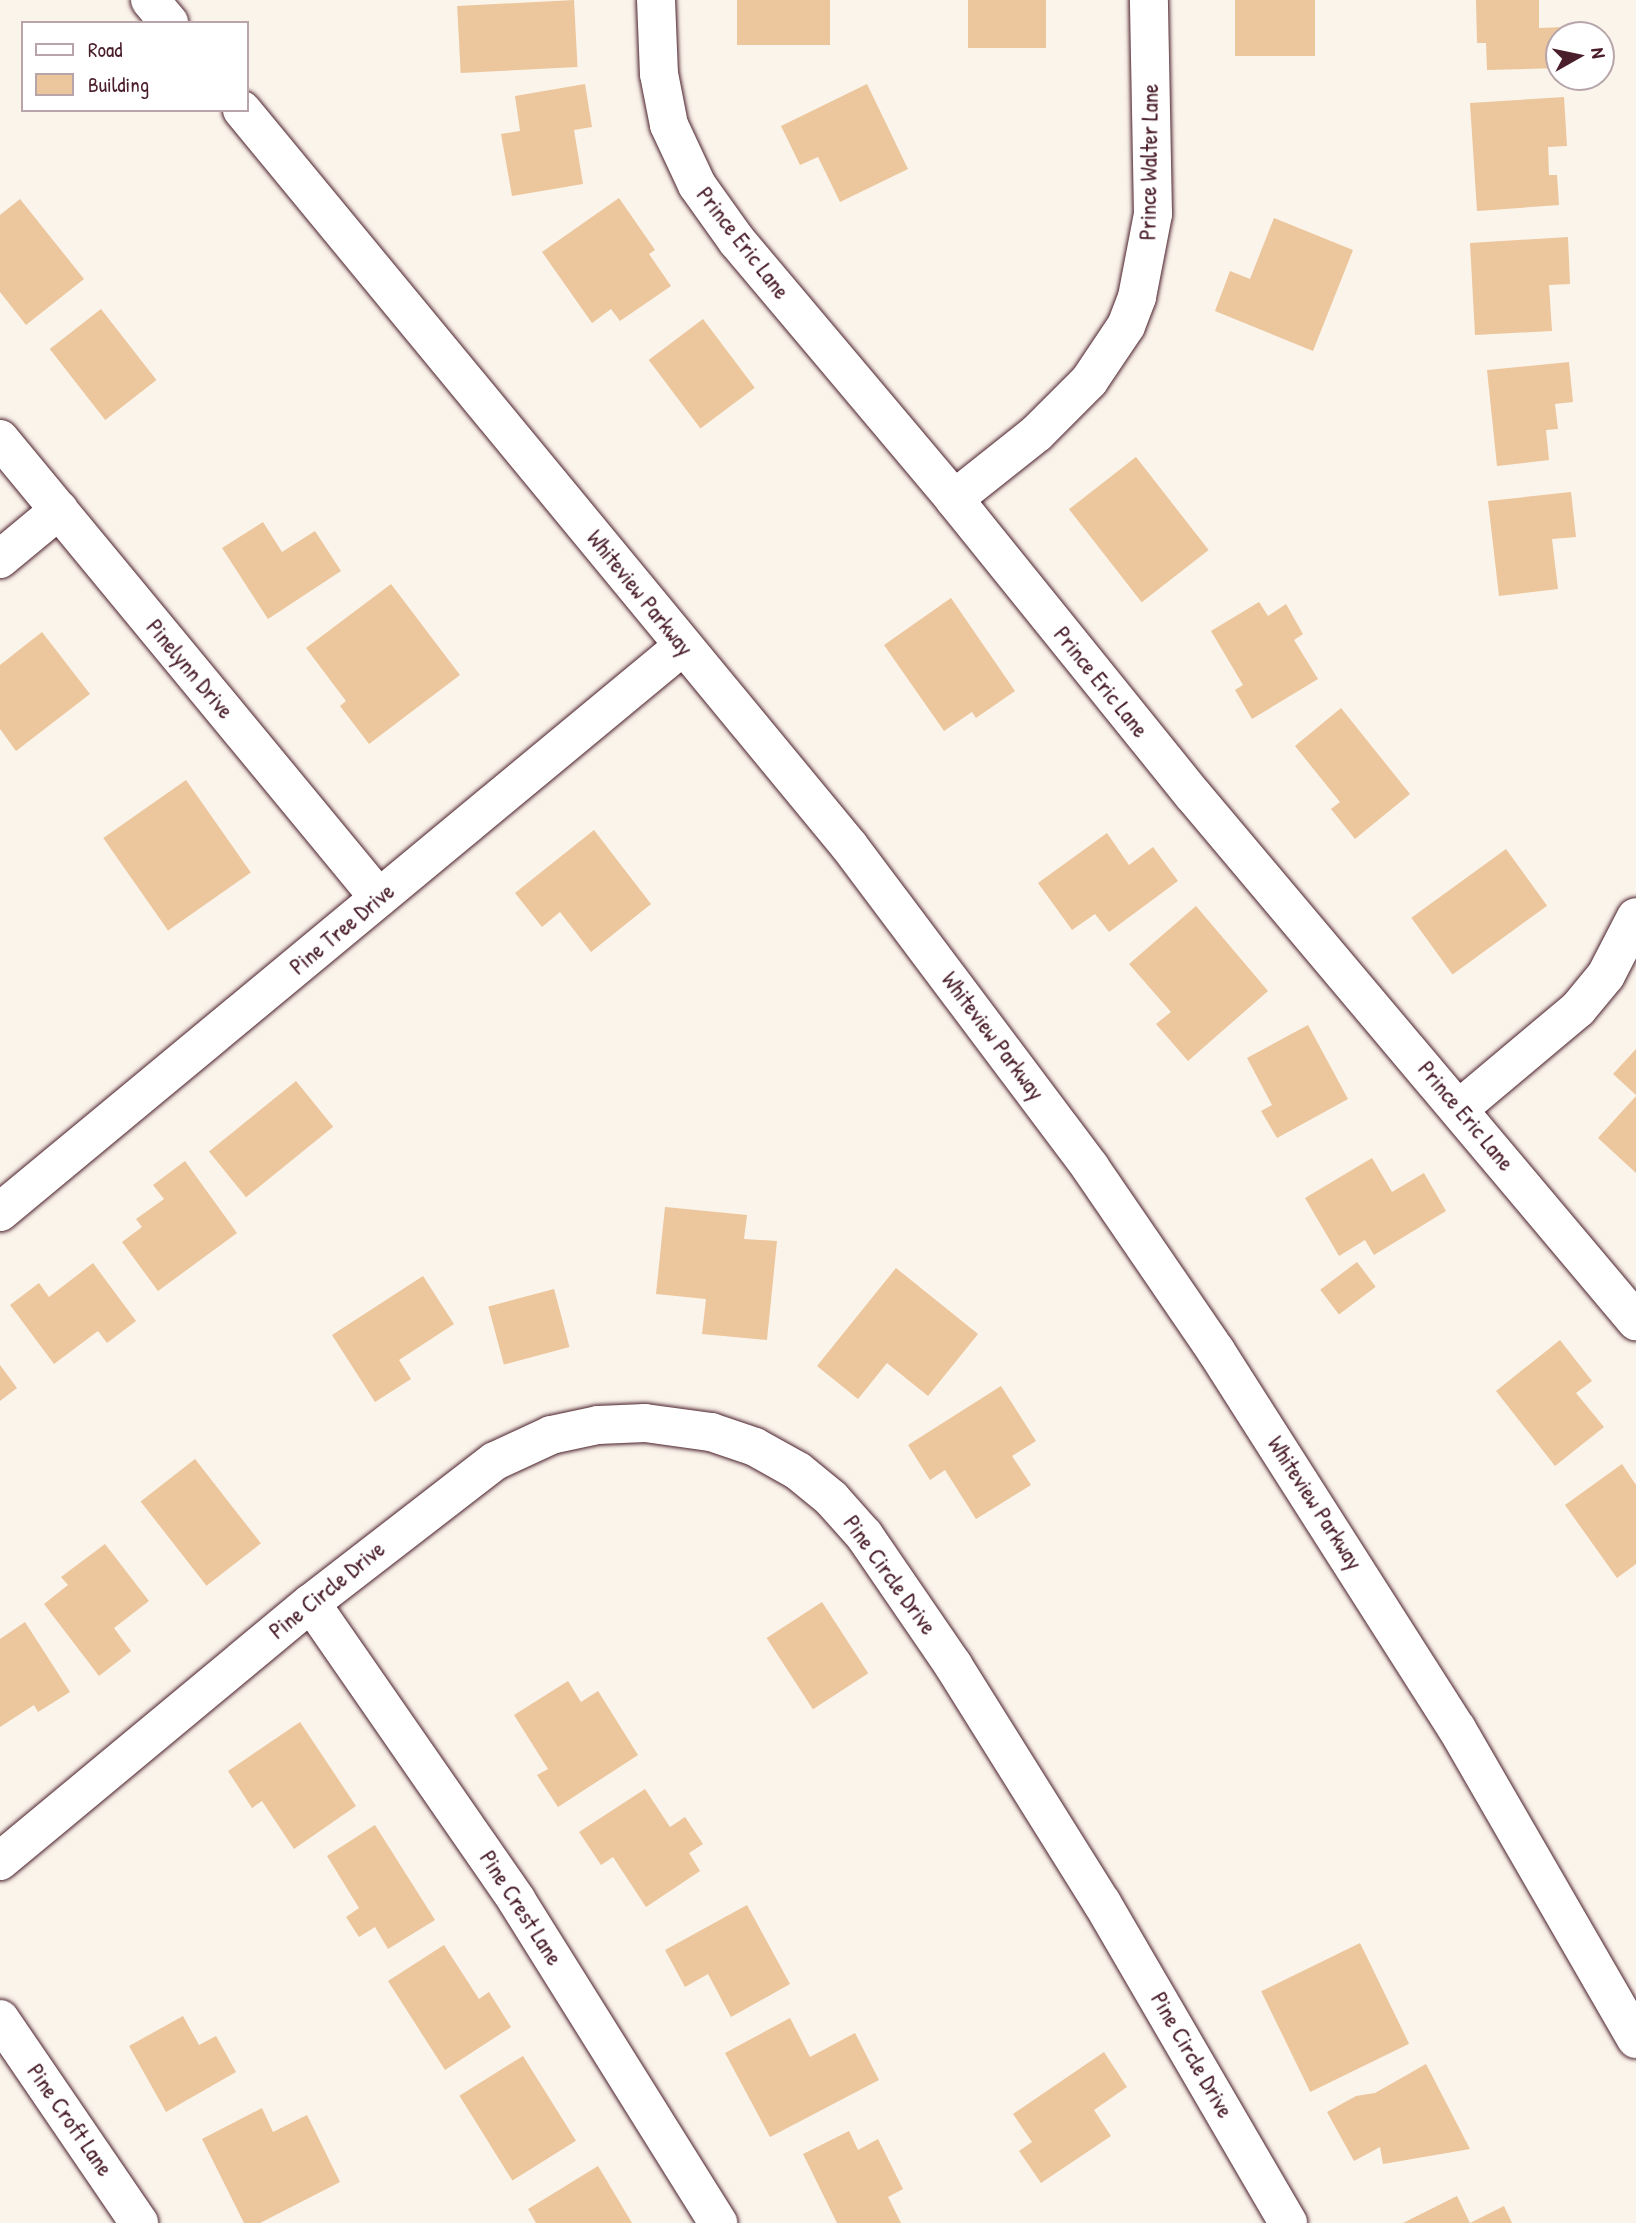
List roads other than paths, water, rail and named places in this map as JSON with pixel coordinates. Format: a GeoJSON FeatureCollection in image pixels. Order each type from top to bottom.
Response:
{"type":"FeatureCollection","features":[{"type":"Feature","properties":{"kind":"street"},"geometry":{"type":"LineString","coordinates":[[150,0],[167,21]]}},
{"type":"Feature","properties":{"kind":"street","name":"Prince Eric Lane"},"geometry":{"type":"LineString","coordinates":[[656,0],[663,101],[675,143],[697,185],[737,241],[954,499],[1192,795],[1460,1108],[1636,1321]]}},
{"type":"Feature","properties":{"kind":"street","name":"Prince Walter Lane"},"geometry":{"type":"LineString","coordinates":[[954,499],[1037,433],[1089,381],[1125,326],[1137,297],[1153,214],[1149,0]]}},
{"type":"Feature","properties":{"kind":"street","name":"Whiteview Parkway"},"geometry":{"type":"LineString","coordinates":[[244,112],[850,847],[984,1021],[1165,1276],[1457,1729],[1636,2039]]}},
{"type":"Feature","properties":{"kind":"street","name":"Pinelynn Drive"},"geometry":{"type":"LineString","coordinates":[[0,439],[379,898]]}},
{"type":"Feature","properties":{"kind":"street"},"geometry":{"type":"LineString","coordinates":[[0,559],[59,510]]}},
{"type":"Feature","properties":{"kind":"street","name":"Pine Tree Drive"},"geometry":{"type":"LineString","coordinates":[[0,1212],[683,646]]}},
{"type":"Feature","properties":{"kind":"street"},"geometry":{"type":"LineString","coordinates":[[1460,1108],[1578,1009],[1606,975],[1636,916]]}},
{"type":"Feature","properties":{"kind":"street","name":"Pine Circle Drive"},"geometry":{"type":"LineString","coordinates":[[0,1861],[311,1602],[477,1472],[551,1435],[621,1423],[690,1427],[734,1439],[798,1471],[857,1525],[953,1665],[1184,2039],[1287,2223]]}},
{"type":"Feature","properties":{"kind":"street","name":"Pine Crest Lane"},"geometry":{"type":"LineString","coordinates":[[311,1602],[510,1891],[718,2223]]}},
{"type":"Feature","properties":{"kind":"street","name":"Pine Croft Lane"},"geometry":{"type":"LineString","coordinates":[[0,2019],[139,2223]]}}]}
